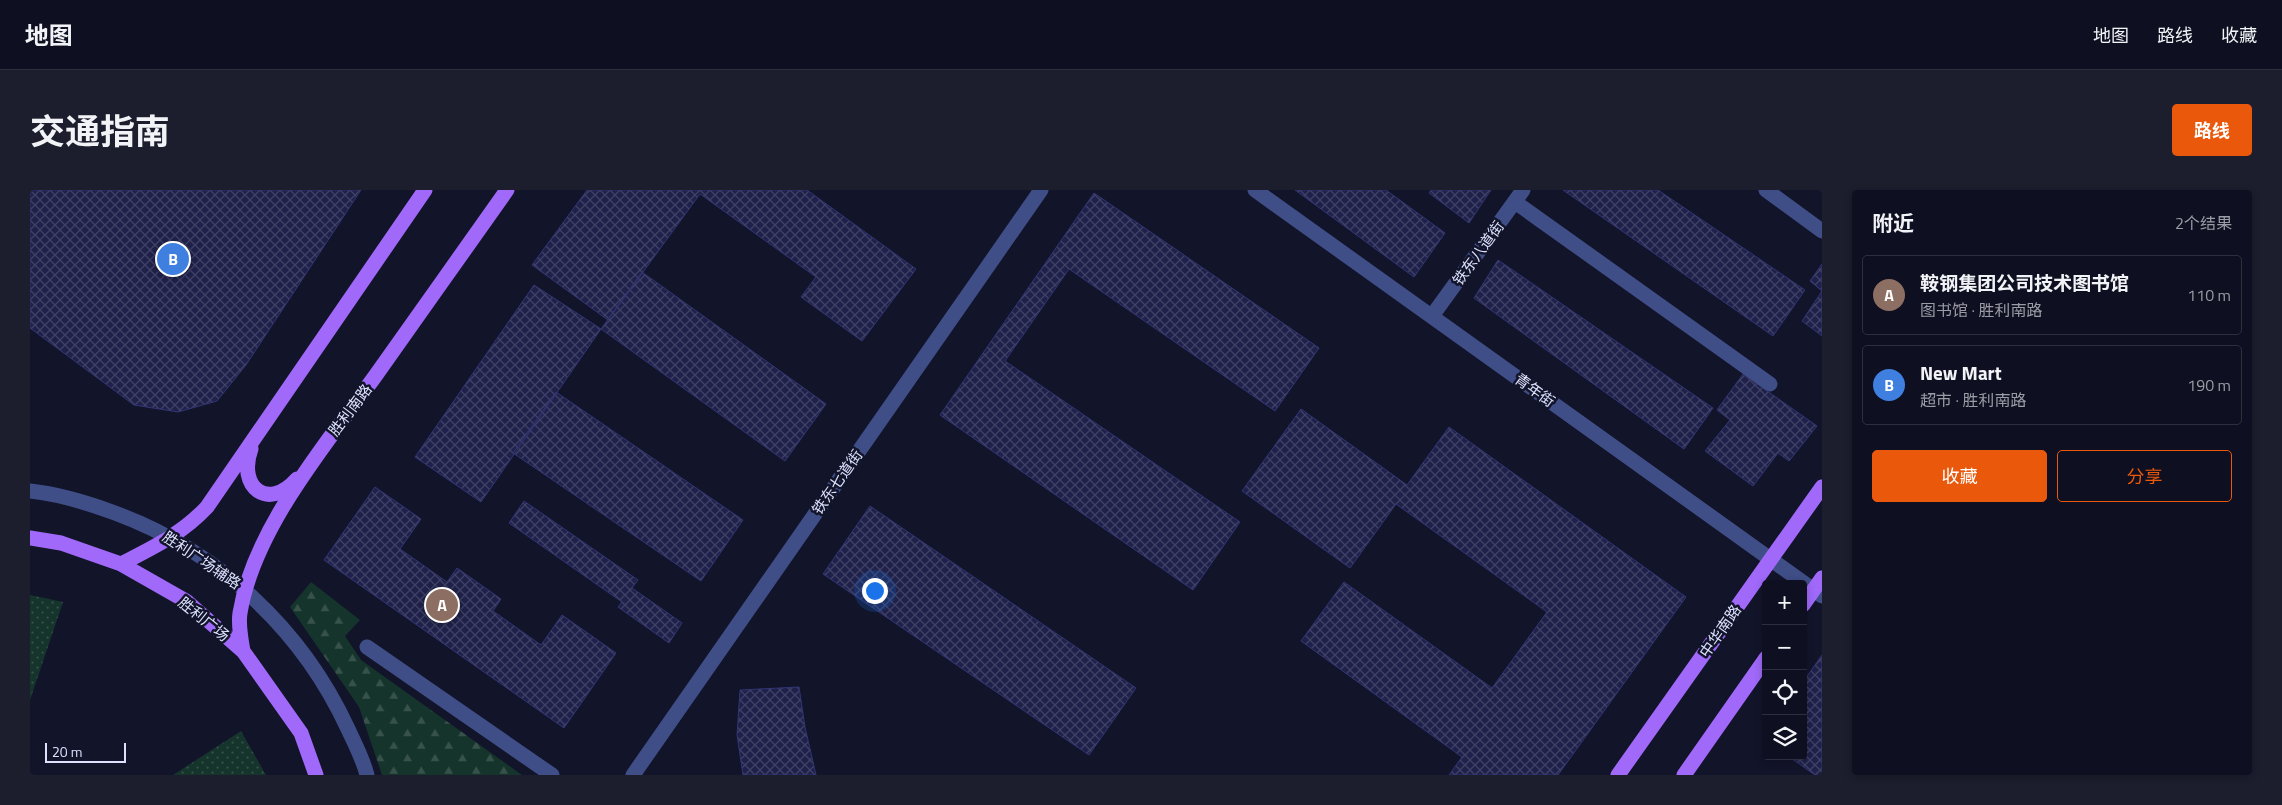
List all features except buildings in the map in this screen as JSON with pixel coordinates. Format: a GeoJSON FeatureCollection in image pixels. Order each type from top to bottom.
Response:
{"type":"FeatureCollection","features":[{"type":"Feature","properties":{"kind":"main road"},"geometry":{"type":"LineString","coordinates":[[121,564],[171,538],[192,524],[207,508],[425,190]]}},
{"type":"Feature","properties":{"kind":"main road","name":"胜利南路"},"geometry":{"type":"LineString","coordinates":[[243,651],[240,614],[263,547],[278,518],[320,449],[368,386],[507,190]]}},
{"type":"Feature","properties":{"kind":"main road"},"geometry":{"type":"LineString","coordinates":[[256,436],[247,461],[246,472],[249,482],[262,494],[276,493],[289,486],[320,449]]}},
{"type":"Feature","properties":{"kind":"main road","name":"中华南路"},"geometry":{"type":"LineString","coordinates":[[1618,775],[1822,487]]}},
{"type":"Feature","properties":{"kind":"main road","name":"胜利广场"},"geometry":{"type":"LineString","coordinates":[[30,538],[61,543],[121,564],[186,601],[243,651],[301,733],[316,775]]}},
{"type":"Feature","properties":{"kind":"main road"},"geometry":{"type":"LineString","coordinates":[[1807,601],[1819,588]]}},
{"type":"Feature","properties":{"kind":"main road"},"geometry":{"type":"LineString","coordinates":[[1688,774],[1762,664]]}},
{"type":"Feature","properties":{"kind":"street","name":"铁东七道街"},"geometry":{"type":"LineString","coordinates":[[633,775],[1041,190]]}},
{"type":"Feature","properties":{"kind":"street","name":"青年街"},"geometry":{"type":"LineString","coordinates":[[1255,190],[1771,560],[1819,588]]}},
{"type":"Feature","properties":{"kind":"street"},"geometry":{"type":"LineString","coordinates":[[1766,190],[1822,231]]}},
{"type":"Feature","properties":{"kind":"street","name":"铁东八道街"},"geometry":{"type":"LineString","coordinates":[[1432,316],[1519,196]]}},
{"type":"Feature","properties":{"kind":"street"},"geometry":{"type":"LineString","coordinates":[[1519,196],[1770,384]]}},
{"type":"Feature","properties":{"kind":"street","name":"胜利广场辅路"},"geometry":{"type":"LineString","coordinates":[[30,491],[90,504],[141,523],[171,538],[210,562],[247,591],[296,642],[335,701],[367,775]]}},
{"type":"Feature","properties":{"kind":"street"},"geometry":{"type":"LineString","coordinates":[[367,647],[552,775]]}},
{"type":"Feature","properties":{"kind":"green space"},"geometry":{"type":"Polygon","coordinates":[[[311,582],[360,620],[345,636],[361,660],[522,775],[382,775],[359,707],[290,607],[311,582]]]}},
{"type":"Feature","properties":{"kind":"green space"},"geometry":{"type":"Polygon","coordinates":[[[30,595],[63,602],[30,700],[30,595]]]}},
{"type":"Feature","properties":{"kind":"green space"},"geometry":{"type":"Polygon","coordinates":[[[241,731],[266,775],[173,775],[241,731]]]}},
{"type":"Feature","properties":{"kind":"place","name":"New Mart"},"geometry":{"type":"Point","coordinates":[173,259]}},
{"type":"Feature","properties":{"kind":"place","name":"鞍钢集团公司技术图书馆"},"geometry":{"type":"Point","coordinates":[442,605]}}]}
